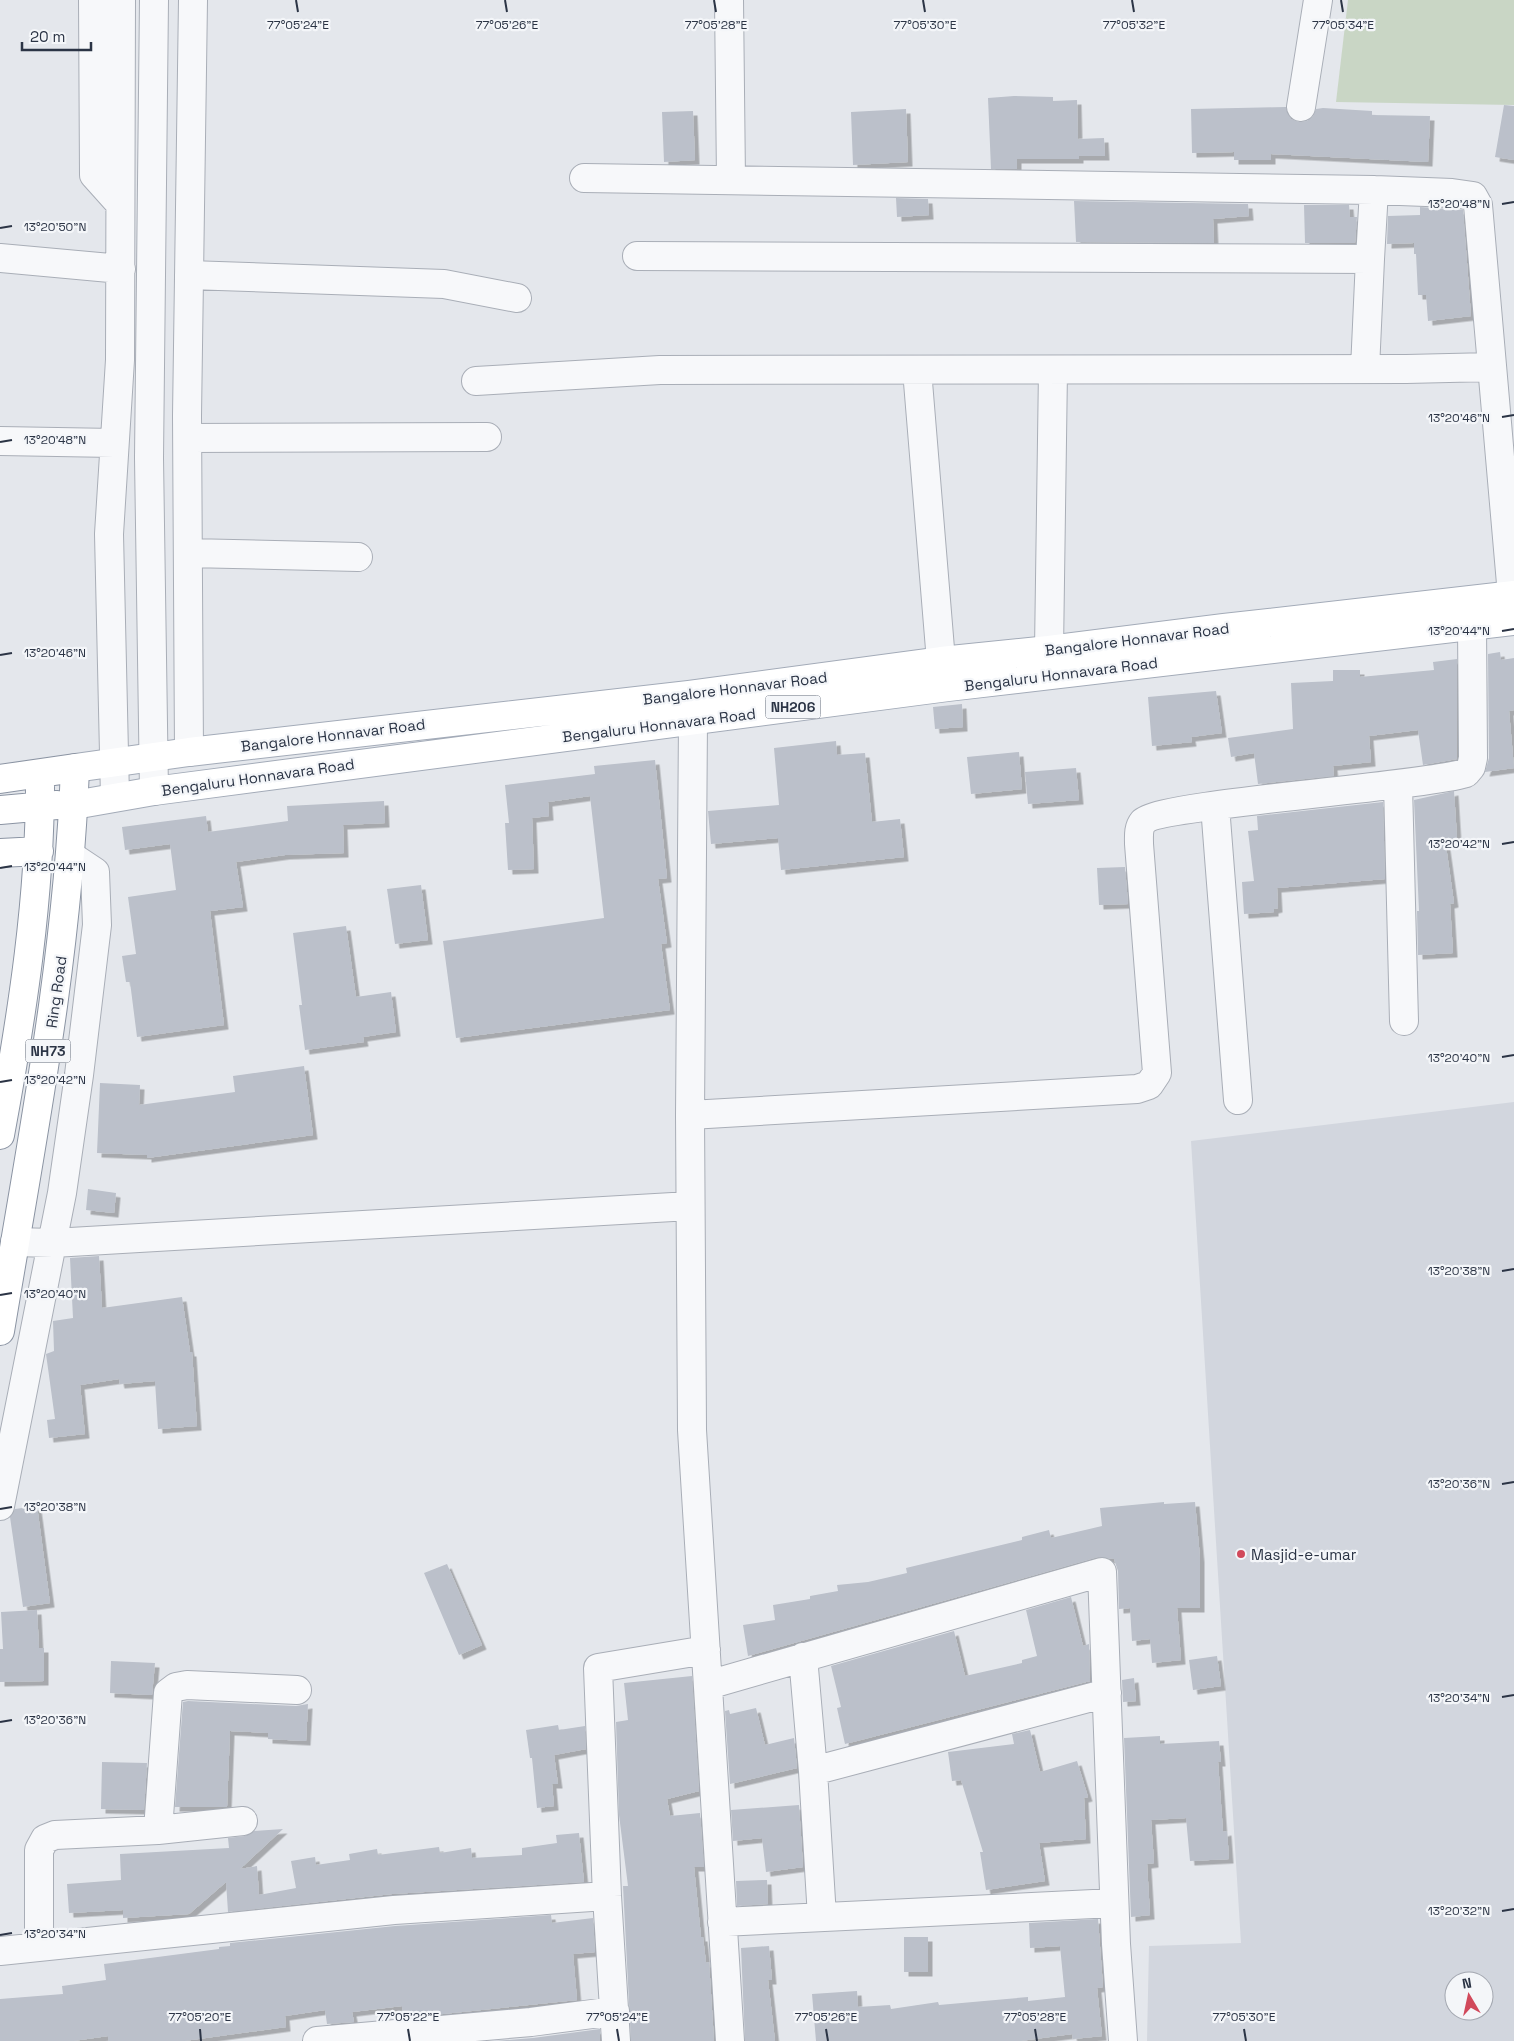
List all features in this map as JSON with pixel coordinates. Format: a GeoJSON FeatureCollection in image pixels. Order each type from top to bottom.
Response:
{"type":"FeatureCollection","features":[{"type":"Feature","properties":{"kind":"main road","name":"Bangalore Honnavar Road"},"geometry":{"type":"LineString","coordinates":[[0,779],[189,752],[688,695],[941,661],[1049,650],[1224,628],[1513,604]]}},
{"type":"Feature","properties":{"kind":"main road","name":"Bengaluru Honnavara Road"},"geometry":{"type":"LineString","coordinates":[[0,810],[74,805],[154,791],[1109,667],[1472,626],[1513,604]]}},
{"type":"Feature","properties":{"kind":"main road","name":"Ring Road"},"geometry":{"type":"LineString","coordinates":[[0,1332],[46,1068],[71,856],[75,768]]}},
{"type":"Feature","properties":{"kind":"main road","name":"NH73"},"geometry":{"type":"LineString","coordinates":[[1,1129],[14,1064],[30,942],[39,850],[40,774]]}},
{"type":"Feature","properties":{"kind":"main road"},"geometry":{"type":"LineString","coordinates":[[0,853],[39,850]]}},
{"type":"Feature","properties":{"kind":"street"},"geometry":{"type":"LineString","coordinates":[[93,0],[94,175],[120,204]]}},
{"type":"Feature","properties":{"kind":"street"},"geometry":{"type":"LineString","coordinates":[[116,797],[109,534],[120,360],[121,0]]}},
{"type":"Feature","properties":{"kind":"street"},"geometry":{"type":"LineString","coordinates":[[154,0],[149,458],[154,791]]}},
{"type":"Feature","properties":{"kind":"street"},"geometry":{"type":"LineString","coordinates":[[189,752],[188,438],[193,0]]}},
{"type":"Feature","properties":{"kind":"street"},"geometry":{"type":"LineString","coordinates":[[729,0],[732,180]]}},
{"type":"Feature","properties":{"kind":"street"},"geometry":{"type":"LineString","coordinates":[[1301,107],[1318,0]]}},
{"type":"Feature","properties":{"kind":"street"},"geometry":{"type":"LineString","coordinates":[[584,178],[1374,190],[1452,193],[1474,196],[1478,205],[1513,604]]}},
{"type":"Feature","properties":{"kind":"street"},"geometry":{"type":"LineString","coordinates":[[1365,369],[1374,190]]}},
{"type":"Feature","properties":{"kind":"street"},"geometry":{"type":"LineString","coordinates":[[637,256],[1370,259]]}},
{"type":"Feature","properties":{"kind":"street"},"geometry":{"type":"LineString","coordinates":[[0,258],[121,270]]}},
{"type":"Feature","properties":{"kind":"street"},"geometry":{"type":"LineString","coordinates":[[189,275],[444,284],[517,298]]}},
{"type":"Feature","properties":{"kind":"street"},"geometry":{"type":"LineString","coordinates":[[476,381],[660,370],[1365,369],[1492,367]]}},
{"type":"Feature","properties":{"kind":"street"},"geometry":{"type":"LineString","coordinates":[[917,370],[941,661]]}},
{"type":"Feature","properties":{"kind":"street"},"geometry":{"type":"LineString","coordinates":[[1049,650],[1053,370]]}},
{"type":"Feature","properties":{"kind":"street"},"geometry":{"type":"LineString","coordinates":[[188,438],[487,437]]}},
{"type":"Feature","properties":{"kind":"street"},"geometry":{"type":"LineString","coordinates":[[0,441],[114,443]]}},
{"type":"Feature","properties":{"kind":"street"},"geometry":{"type":"LineString","coordinates":[[188,553],[358,556]]}},
{"type":"Feature","properties":{"kind":"street"},"geometry":{"type":"LineString","coordinates":[[690,1115],[1137,1090],[1149,1085],[1157,1073],[1139,829],[1143,822],[1154,815],[1398,785],[1452,777],[1466,773],[1471,767],[1472,626]]}},
{"type":"Feature","properties":{"kind":"street"},"geometry":{"type":"LineString","coordinates":[[693,720],[690,1115],[692,1430],[730,2041]]}},
{"type":"Feature","properties":{"kind":"street"},"geometry":{"type":"LineString","coordinates":[[1398,785],[1404,1021]]}},
{"type":"Feature","properties":{"kind":"street"},"geometry":{"type":"LineString","coordinates":[[1215,806],[1238,1100]]}},
{"type":"Feature","properties":{"kind":"street"},"geometry":{"type":"LineString","coordinates":[[0,1506],[53,1243],[79,1075],[97,926],[95,872],[71,856]]}},
{"type":"Feature","properties":{"kind":"street"},"geometry":{"type":"LineString","coordinates":[[15,1242],[53,1243],[690,1206]]}},
{"type":"Feature","properties":{"kind":"street"},"geometry":{"type":"LineString","coordinates":[[708,1685],[1102,1572],[1114,1904],[1123,2041]]}},
{"type":"Feature","properties":{"kind":"street"},"geometry":{"type":"LineString","coordinates":[[616,2041],[607,1896],[598,1668],[706,1650]]}},
{"type":"Feature","properties":{"kind":"street"},"geometry":{"type":"LineString","coordinates":[[803,1657],[814,1771],[822,1917]]}},
{"type":"Feature","properties":{"kind":"street"},"geometry":{"type":"LineString","coordinates":[[158,1830],[168,1693],[176,1687],[187,1685],[297,1690]]}},
{"type":"Feature","properties":{"kind":"street"},"geometry":{"type":"LineString","coordinates":[[814,1771],[1107,1693]]}},
{"type":"Feature","properties":{"kind":"street"},"geometry":{"type":"LineString","coordinates":[[39,1948],[39,1850],[45,1839],[55,1835],[158,1830],[244,1821]]}},
{"type":"Feature","properties":{"kind":"street"},"geometry":{"type":"LineString","coordinates":[[0,1951],[394,1910],[607,1896]]}},
{"type":"Feature","properties":{"kind":"street"},"geometry":{"type":"LineString","coordinates":[[722,1922],[1114,1904]]}},
{"type":"Feature","properties":{"kind":"street"},"geometry":{"type":"LineString","coordinates":[[317,2041],[531,2022],[614,2011]]}},
{"type":"Feature","properties":{"kind":"shaded area"},"geometry":{"type":"Polygon","coordinates":[[[1514,1102],[1514,2041],[1147,2041],[1149,1946],[1241,1943],[1191,1141],[1514,1102]]]}},
{"type":"Feature","properties":{"kind":"green space"},"geometry":{"type":"Polygon","coordinates":[[[1348,0],[1514,0],[1514,105],[1336,102],[1348,0]]]}},
{"type":"Feature","properties":{"kind":"building"},"geometry":{"type":"Polygon","coordinates":[[[1014,96],[1053,97],[1053,101],[1077,100],[1078,139],[1104,138],[1105,156],[1079,156],[1079,159],[1017,159],[1017,169],[991,169],[988,98],[1014,96]]]}},
{"type":"Feature","properties":{"kind":"building"},"geometry":{"type":"Polygon","coordinates":[[[1504,105],[1514,106],[1514,160],[1495,157],[1504,105]]]}},
{"type":"Feature","properties":{"kind":"building"},"geometry":{"type":"Polygon","coordinates":[[[1286,107],[1291,119],[1299,122],[1307,121],[1313,116],[1316,109],[1323,108],[1372,111],[1372,115],[1430,116],[1428,162],[1271,154],[1271,160],[1234,160],[1234,152],[1192,153],[1191,109],[1286,107]]]}},
{"type":"Feature","properties":{"kind":"building"},"geometry":{"type":"Polygon","coordinates":[[[906,109],[908,162],[853,165],[851,112],[906,109]]]}},
{"type":"Feature","properties":{"kind":"building"},"geometry":{"type":"Polygon","coordinates":[[[693,111],[695,160],[664,162],[662,112],[693,111]]]}},
{"type":"Feature","properties":{"kind":"building"},"geometry":{"type":"Polygon","coordinates":[[[896,198],[928,199],[929,215],[897,217],[896,198]]]}},
{"type":"Feature","properties":{"kind":"building"},"geometry":{"type":"Polygon","coordinates":[[[1074,201],[1248,204],[1249,216],[1213,219],[1214,243],[1076,242],[1074,201]]]}},
{"type":"Feature","properties":{"kind":"building"},"geometry":{"type":"Polygon","coordinates":[[[1304,205],[1349,205],[1350,217],[1357,217],[1355,243],[1305,243],[1304,205]]]}},
{"type":"Feature","properties":{"kind":"building"},"geometry":{"type":"Polygon","coordinates":[[[1420,207],[1463,210],[1471,316],[1428,321],[1426,295],[1418,295],[1414,243],[1387,244],[1388,216],[1420,215],[1420,207]]]}},
{"type":"Feature","properties":{"kind":"building"},"geometry":{"type":"Polygon","coordinates":[[[1500,652],[1501,660],[1514,658],[1514,710],[1509,711],[1514,768],[1485,772],[1489,758],[1488,654],[1500,652]]]}},
{"type":"Feature","properties":{"kind":"building"},"geometry":{"type":"Polygon","coordinates":[[[1457,659],[1457,759],[1423,765],[1418,730],[1369,736],[1371,762],[1333,766],[1334,776],[1258,784],[1254,753],[1231,757],[1228,738],[1293,729],[1291,683],[1333,681],[1333,670],[1360,670],[1360,677],[1434,670],[1433,662],[1457,659]]]}},
{"type":"Feature","properties":{"kind":"building"},"geometry":{"type":"Polygon","coordinates":[[[1216,691],[1222,733],[1191,737],[1192,742],[1152,746],[1148,697],[1216,691]]]}},
{"type":"Feature","properties":{"kind":"building"},"geometry":{"type":"Polygon","coordinates":[[[962,704],[963,727],[935,729],[933,707],[962,704]]]}},
{"type":"Feature","properties":{"kind":"building"},"geometry":{"type":"Polygon","coordinates":[[[836,741],[837,755],[865,753],[872,822],[900,819],[904,857],[781,870],[778,838],[711,844],[708,811],[779,805],[774,748],[836,741]]]}},
{"type":"Feature","properties":{"kind":"building"},"geometry":{"type":"Polygon","coordinates":[[[1019,752],[1022,789],[971,794],[967,757],[1019,752]]]}},
{"type":"Feature","properties":{"kind":"building"},"geometry":{"type":"Polygon","coordinates":[[[655,760],[667,878],[658,879],[667,943],[661,944],[670,1010],[456,1038],[443,941],[604,918],[590,796],[548,802],[549,816],[532,818],[534,869],[508,870],[505,823],[509,823],[505,785],[595,774],[594,766],[655,760]]]}},
{"type":"Feature","properties":{"kind":"building"},"geometry":{"type":"Polygon","coordinates":[[[1076,768],[1079,800],[1028,804],[1025,772],[1076,768]]]}},
{"type":"Feature","properties":{"kind":"building"},"geometry":{"type":"Polygon","coordinates":[[[1454,791],[1457,838],[1445,839],[1454,903],[1450,904],[1453,953],[1418,955],[1417,911],[1419,911],[1414,800],[1454,791]]]}},
{"type":"Feature","properties":{"kind":"building"},"geometry":{"type":"Polygon","coordinates":[[[384,801],[385,823],[343,825],[344,853],[285,855],[236,862],[243,907],[210,911],[224,1025],[137,1037],[130,982],[126,982],[122,956],[136,954],[128,897],[176,890],[170,844],[125,850],[122,827],[206,816],[208,832],[288,821],[287,806],[384,801]]]}},
{"type":"Feature","properties":{"kind":"building"},"geometry":{"type":"Polygon","coordinates":[[[1383,802],[1385,879],[1277,888],[1278,908],[1274,909],[1274,912],[1244,914],[1242,882],[1254,881],[1248,831],[1258,830],[1257,816],[1383,802]]]}},
{"type":"Feature","properties":{"kind":"building"},"geometry":{"type":"Polygon","coordinates":[[[1125,867],[1128,904],[1099,905],[1097,868],[1125,867]]]}},
{"type":"Feature","properties":{"kind":"building"},"geometry":{"type":"Polygon","coordinates":[[[421,885],[428,940],[395,944],[387,889],[421,885]]]}},
{"type":"Feature","properties":{"kind":"building"},"geometry":{"type":"Polygon","coordinates":[[[346,926],[356,997],[391,992],[396,1032],[363,1037],[364,1042],[305,1050],[299,1005],[302,1005],[293,933],[346,926]]]}},
{"type":"Feature","properties":{"kind":"building"},"geometry":{"type":"Polygon","coordinates":[[[304,1066],[313,1135],[147,1158],[147,1155],[97,1153],[100,1083],[140,1085],[139,1105],[235,1092],[233,1076],[304,1066]]]}},
{"type":"Feature","properties":{"kind":"building"},"geometry":{"type":"Polygon","coordinates":[[[88,1189],[116,1193],[114,1213],[86,1210],[88,1189]]]}},
{"type":"Feature","properties":{"kind":"building"},"geometry":{"type":"Polygon","coordinates":[[[99,1256],[102,1308],[182,1297],[190,1352],[192,1352],[197,1426],[158,1429],[155,1381],[120,1384],[119,1379],[80,1385],[85,1434],[49,1438],[47,1420],[55,1419],[46,1354],[54,1351],[53,1321],[73,1318],[70,1258],[99,1256]]]}},
{"type":"Feature","properties":{"kind":"building"},"geometry":{"type":"Polygon","coordinates":[[[1164,1502],[1164,1504],[1195,1502],[1200,1558],[1200,1608],[1177,1608],[1181,1660],[1152,1663],[1150,1639],[1132,1641],[1130,1608],[1119,1609],[1118,1571],[1114,1559],[1098,1557],[748,1656],[743,1625],[775,1620],[773,1605],[810,1599],[810,1596],[838,1591],[837,1585],[868,1582],[907,1573],[906,1568],[1022,1540],[1022,1537],[1049,1530],[1051,1538],[1102,1526],[1100,1508],[1164,1502]]]}},
{"type":"Feature","properties":{"kind":"building"},"geometry":{"type":"Polygon","coordinates":[[[37,1506],[50,1603],[23,1607],[10,1517],[15,1509],[37,1506]]]}},
{"type":"Feature","properties":{"kind":"building"},"geometry":{"type":"Polygon","coordinates":[[[447,1564],[482,1645],[459,1655],[424,1573],[447,1564]]]}},
{"type":"Feature","properties":{"kind":"building"},"geometry":{"type":"Polygon","coordinates":[[[1071,1597],[1083,1646],[1089,1644],[1090,1681],[845,1744],[837,1708],[841,1707],[831,1666],[954,1631],[965,1676],[1022,1663],[1022,1660],[1037,1656],[1026,1610],[1071,1597]]]}},
{"type":"Feature","properties":{"kind":"building"},"geometry":{"type":"Polygon","coordinates":[[[37,1610],[39,1648],[44,1648],[44,1681],[0,1682],[0,1649],[3,1649],[1,1612],[37,1610]]]}},
{"type":"Feature","properties":{"kind":"building"},"geometry":{"type":"Polygon","coordinates":[[[1217,1656],[1221,1686],[1193,1690],[1189,1660],[1217,1656]]]}},
{"type":"Feature","properties":{"kind":"building"},"geometry":{"type":"Polygon","coordinates":[[[111,1661],[155,1663],[152,1695],[110,1693],[111,1661]]]}},
{"type":"Feature","properties":{"kind":"building"},"geometry":{"type":"Polygon","coordinates":[[[692,1676],[699,1791],[667,1799],[670,1816],[700,1813],[704,1867],[694,1867],[701,1937],[703,1937],[706,1963],[709,1962],[714,2041],[631,2041],[623,1886],[628,1886],[619,1815],[616,1722],[628,1720],[624,1683],[692,1676]]]}},
{"type":"Feature","properties":{"kind":"building"},"geometry":{"type":"Polygon","coordinates":[[[1134,1678],[1136,1701],[1123,1702],[1122,1680],[1134,1678]]]}},
{"type":"Feature","properties":{"kind":"building"},"geometry":{"type":"Polygon","coordinates":[[[183,1702],[296,1706],[308,1704],[306,1741],[268,1739],[268,1733],[230,1731],[227,1807],[175,1807],[183,1702]]]}},
{"type":"Feature","properties":{"kind":"building"},"geometry":{"type":"Polygon","coordinates":[[[756,1708],[765,1745],[794,1738],[797,1768],[730,1784],[725,1711],[729,1710],[730,1714],[756,1708]]]}},
{"type":"Feature","properties":{"kind":"building"},"geometry":{"type":"Polygon","coordinates":[[[558,1725],[559,1730],[585,1726],[586,1749],[554,1755],[558,1784],[552,1784],[554,1806],[537,1808],[532,1758],[530,1758],[526,1730],[558,1725]]]}},
{"type":"Feature","properties":{"kind":"building"},"geometry":{"type":"Polygon","coordinates":[[[1030,1730],[1040,1772],[1077,1761],[1088,1797],[1084,1798],[1086,1839],[1039,1843],[1045,1881],[986,1890],[980,1852],[983,1852],[961,1780],[952,1781],[948,1752],[1014,1744],[1012,1734],[1030,1730]]]}},
{"type":"Feature","properties":{"kind":"building"},"geometry":{"type":"Polygon","coordinates":[[[1160,1736],[1160,1744],[1219,1741],[1221,1762],[1218,1762],[1223,1832],[1227,1831],[1229,1859],[1190,1861],[1186,1818],[1151,1820],[1154,1863],[1147,1864],[1150,1915],[1131,1917],[1124,1738],[1160,1736]]]}},
{"type":"Feature","properties":{"kind":"building"},"geometry":{"type":"Polygon","coordinates":[[[102,1762],[147,1763],[144,1810],[101,1809],[102,1762]]]}},
{"type":"Feature","properties":{"kind":"building"},"geometry":{"type":"Polygon","coordinates":[[[799,1805],[803,1867],[766,1872],[762,1838],[733,1841],[731,1810],[799,1805]]]}},
{"type":"Feature","properties":{"kind":"building"},"geometry":{"type":"Polygon","coordinates":[[[283,1829],[240,1869],[257,1866],[259,1895],[296,1888],[291,1861],[315,1857],[316,1865],[350,1860],[349,1854],[377,1849],[378,1855],[439,1847],[440,1853],[471,1848],[472,1858],[522,1855],[522,1848],[557,1843],[556,1835],[579,1833],[584,1882],[392,1894],[228,1912],[226,1882],[189,1914],[123,1918],[123,1910],[69,1913],[67,1884],[121,1880],[120,1854],[229,1848],[228,1838],[245,1836],[254,1831],[283,1829]]]}},
{"type":"Feature","properties":{"kind":"building"},"geometry":{"type":"Polygon","coordinates":[[[767,1880],[768,1904],[737,1906],[736,1881],[767,1880]]]}},
{"type":"Feature","properties":{"kind":"building"},"geometry":{"type":"Polygon","coordinates":[[[551,1915],[552,1923],[593,1918],[595,1952],[573,1954],[577,2000],[404,2018],[402,2006],[352,2012],[354,2022],[327,2024],[325,2010],[285,2016],[286,2027],[184,2041],[108,2041],[108,2036],[73,2041],[0,2041],[0,1999],[63,1994],[62,1986],[106,1980],[104,1964],[219,1949],[219,1947],[230,1946],[230,1943],[395,1926],[551,1915]]]}},
{"type":"Feature","properties":{"kind":"building"},"geometry":{"type":"Polygon","coordinates":[[[1098,1919],[1103,1987],[1097,1988],[1102,2036],[1073,2039],[1072,2034],[1020,2041],[816,2041],[812,1994],[857,1991],[858,2007],[890,2005],[891,2009],[938,2002],[939,2005],[1028,1997],[1028,2001],[1065,1997],[1060,1946],[1030,1948],[1029,1923],[1098,1919]]]}},
{"type":"Feature","properties":{"kind":"building"},"geometry":{"type":"Polygon","coordinates":[[[904,1937],[928,1937],[928,1972],[904,1972],[904,1937]]]}},
{"type":"Feature","properties":{"kind":"building"},"geometry":{"type":"Polygon","coordinates":[[[769,1946],[772,1980],[768,1980],[775,2041],[745,2041],[741,1948],[769,1946]]]}},
{"type":"Feature","properties":{"kind":"building"},"geometry":{"type":"Polygon","coordinates":[[[600,2029],[600,2041],[494,2041],[533,2038],[600,2029]]]}},
{"type":"Feature","properties":{"kind":"place","name":"Masjid-e-umar"},"geometry":{"type":"Point","coordinates":[1241,1554]}}]}
